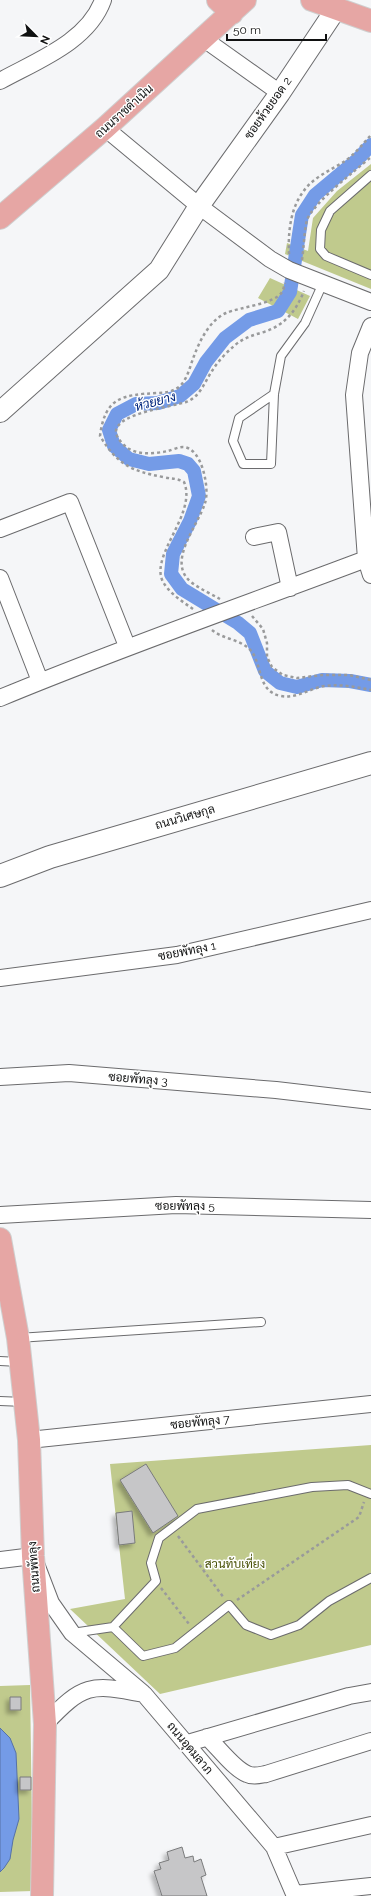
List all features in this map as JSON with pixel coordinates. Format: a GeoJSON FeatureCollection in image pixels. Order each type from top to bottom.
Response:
{"type":"FeatureCollection","features":[{"type":"Feature","properties":{"kind":"main road"},"geometry":{"type":"LineString","coordinates":[[312,0],[331,5],[371,21]]}},
{"type":"Feature","properties":{"kind":"main road","name":"ถนนราชดำเนิน"},"geometry":{"type":"LineString","coordinates":[[0,218],[105,128],[204,39],[232,4]]}},
{"type":"Feature","properties":{"kind":"main road","name":"ถนนวิเศษกุล"},"geometry":{"type":"LineString","coordinates":[[0,876],[57,855],[371,763]]}},
{"type":"Feature","properties":{"kind":"main road","name":"ถนนพัทลุง"},"geometry":{"type":"LineString","coordinates":[[0,1239],[18,1338],[10,1362],[25,1402],[29,1440],[33,1556],[45,1724],[42,1896]]}},
{"type":"Feature","properties":{"kind":"street"},"geometry":{"type":"LineString","coordinates":[[0,81],[68,43],[84,31],[98,13],[103,0]]}},
{"type":"Feature","properties":{"kind":"street","name":"ซอยห้วยยอด 2"},"geometry":{"type":"LineString","coordinates":[[0,412],[159,270],[199,206],[280,93],[331,5]]}},
{"type":"Feature","properties":{"kind":"street"},"geometry":{"type":"LineString","coordinates":[[204,39],[280,93]]}},
{"type":"Feature","properties":{"kind":"street"},"geometry":{"type":"LineString","coordinates":[[105,128],[199,206],[270,260],[289,270],[371,302]]}},
{"type":"Feature","properties":{"kind":"street"},"geometry":{"type":"LineString","coordinates":[[371,326],[360,353],[354,395],[366,559],[371,575]]}},
{"type":"Feature","properties":{"kind":"street"},"geometry":{"type":"LineString","coordinates":[[0,529],[70,502],[127,646]]}},
{"type":"Feature","properties":{"kind":"street"},"geometry":{"type":"LineString","coordinates":[[254,537],[278,532],[290,588]]}},
{"type":"Feature","properties":{"kind":"street"},"geometry":{"type":"LineString","coordinates":[[0,698],[127,646],[198,622],[366,559]]}},
{"type":"Feature","properties":{"kind":"street"},"geometry":{"type":"LineString","coordinates":[[0,578],[40,681]]}},
{"type":"Feature","properties":{"kind":"street","name":"ซอยพัทลุง 1"},"geometry":{"type":"LineString","coordinates":[[0,978],[177,955],[371,910]]}},
{"type":"Feature","properties":{"kind":"street","name":"ซอยพัทลุง 3"},"geometry":{"type":"LineString","coordinates":[[0,1076],[69,1073],[276,1090],[371,1101]]}},
{"type":"Feature","properties":{"kind":"street","name":"ซอยพัทลุง 5"},"geometry":{"type":"LineString","coordinates":[[0,1215],[176,1205],[371,1210]]}},
{"type":"Feature","properties":{"kind":"street","name":"ซอยพัทลุง 7"},"geometry":{"type":"LineString","coordinates":[[29,1440],[371,1404]]}},
{"type":"Feature","properties":{"kind":"street"},"geometry":{"type":"LineString","coordinates":[[0,1560],[33,1556]]}},
{"type":"Feature","properties":{"kind":"street","name":"ถนนอุดมลาภ"},"geometry":{"type":"LineString","coordinates":[[33,1556],[51,1603],[72,1633],[144,1694],[188,1743],[274,1847],[295,1895]]}},
{"type":"Feature","properties":{"kind":"street"},"geometry":{"type":"LineString","coordinates":[[45,1724],[73,1696],[92,1688],[112,1687],[144,1694]]}},
{"type":"Feature","properties":{"kind":"street"},"geometry":{"type":"LineString","coordinates":[[188,1743],[348,1696],[371,1692]]}},
{"type":"Feature","properties":{"kind":"street"},"geometry":{"type":"LineString","coordinates":[[208,1737],[240,1771],[248,1775],[256,1776],[371,1741]]}},
{"type":"Feature","properties":{"kind":"street"},"geometry":{"type":"LineString","coordinates":[[274,1847],[371,1825]]}},
{"type":"Feature","properties":{"kind":"street"},"geometry":{"type":"LineString","coordinates":[[295,1895],[371,1886]]}},
{"type":"Feature","properties":{"kind":"lane"},"geometry":{"type":"LineString","coordinates":[[371,175],[330,211],[321,230],[320,249],[326,256],[371,276]]}},
{"type":"Feature","properties":{"kind":"lane"},"geometry":{"type":"LineString","coordinates":[[274,394],[239,418],[233,441],[243,464],[271,464],[274,394],[281,356],[305,323],[316,280]]}},
{"type":"Feature","properties":{"kind":"lane"},"geometry":{"type":"LineString","coordinates":[[18,1338],[261,1322]]}},
{"type":"Feature","properties":{"kind":"lane"},"geometry":{"type":"LineString","coordinates":[[0,1401],[25,1402]]}},
{"type":"Feature","properties":{"kind":"lane"},"geometry":{"type":"LineString","coordinates":[[72,1633],[113,1627],[156,1582],[151,1563],[159,1538],[197,1509],[312,1487],[348,1484],[371,1494]]}},
{"type":"Feature","properties":{"kind":"lane"},"geometry":{"type":"LineString","coordinates":[[113,1627],[143,1656],[175,1648],[194,1631],[229,1605],[246,1626],[271,1635],[299,1625],[329,1601],[371,1578]]}},
{"type":"Feature","properties":{"kind":"path"},"geometry":{"type":"LineString","coordinates":[[371,135],[346,160],[320,177],[304,190],[300,196],[292,217],[288,249],[289,270],[282,292],[273,300],[224,313],[212,324],[202,338],[188,375],[179,387],[169,393],[136,394],[118,399],[108,409],[101,422],[100,436],[109,452],[124,465],[146,474],[166,478],[178,478],[184,482],[187,498],[184,510],[161,562],[160,575],[164,585],[176,597],[195,610],[198,622],[214,632],[243,644],[252,653],[260,677],[269,690],[280,696],[299,695],[324,686],[349,686],[371,690]]}},
{"type":"Feature","properties":{"kind":"path"},"geometry":{"type":"LineString","coordinates":[[316,280],[293,314],[282,324],[249,336],[234,345],[214,367],[199,394],[188,401],[174,406],[133,415],[120,422],[116,430],[118,438],[125,446],[135,452],[148,453],[183,447],[191,450],[195,456],[204,470],[208,487],[206,502],[181,560],[183,572],[191,582],[205,591],[223,600],[241,606],[263,629],[267,657],[272,667],[283,675],[296,678],[323,675],[349,675],[371,680]]}},
{"type":"Feature","properties":{"kind":"path"},"geometry":{"type":"LineString","coordinates":[[173,1528],[229,1605],[358,1517]]}},
{"type":"Feature","properties":{"kind":"path"},"geometry":{"type":"LineString","coordinates":[[156,1582],[194,1631]]}},
{"type":"Feature","properties":{"kind":"green space"},"geometry":{"type":"Polygon","coordinates":[[[371,164],[371,289],[285,254],[287,243],[308,251],[313,218],[337,191],[371,164]]]}},
{"type":"Feature","properties":{"kind":"green space"},"geometry":{"type":"Polygon","coordinates":[[[270,278],[310,296],[298,319],[258,298],[270,278]]]}},
{"type":"Feature","properties":{"kind":"green space","name":"สวนทับเที่ยง"},"geometry":{"type":"Polygon","coordinates":[[[371,1445],[371,1645],[160,1694],[70,1609],[125,1599],[110,1464],[371,1445]]]}},
{"type":"Feature","properties":{"kind":"green space"},"geometry":{"type":"Polygon","coordinates":[[[30,1685],[33,1891],[0,1892],[0,1686],[30,1685]]]}},
{"type":"Feature","properties":{"kind":"water"},"geometry":{"type":"Polygon","coordinates":[[[0,1728],[10,1738],[16,1753],[19,1819],[13,1840],[10,1859],[0,1872],[0,1728]]]}},
{"type":"Feature","properties":{"kind":"building"},"geometry":{"type":"Polygon","coordinates":[[[146,1464],[178,1516],[153,1533],[120,1480],[146,1464]]]}},
{"type":"Feature","properties":{"kind":"building"},"geometry":{"type":"Polygon","coordinates":[[[132,1511],[135,1543],[119,1545],[116,1513],[132,1511]]]}},
{"type":"Feature","properties":{"kind":"building"},"geometry":{"type":"Polygon","coordinates":[[[10,1697],[21,1697],[21,1710],[10,1710],[10,1697]]]}},
{"type":"Feature","properties":{"kind":"building"},"geometry":{"type":"Polygon","coordinates":[[[20,1777],[31,1777],[31,1790],[20,1790],[20,1777]]]}},
{"type":"Feature","properties":{"kind":"building"},"geometry":{"type":"Polygon","coordinates":[[[182,1847],[185,1858],[193,1856],[194,1862],[201,1859],[206,1875],[201,1877],[207,1896],[162,1896],[154,1871],[161,1869],[159,1863],[169,1860],[167,1852],[182,1847]]]}},
{"type":"Feature","properties":{"kind":"waterway","name":"ห้วยยาง"},"geometry":{"type":"LineString","coordinates":[[371,145],[358,159],[315,195],[302,215],[290,292],[278,311],[249,320],[225,338],[206,362],[194,384],[180,396],[158,403],[136,404],[117,414],[109,430],[114,446],[129,459],[149,464],[179,461],[188,464],[194,471],[199,496],[190,521],[173,554],[171,574],[182,589],[238,623],[250,633],[265,671],[280,683],[297,687],[322,680],[350,681],[371,685]]}}]}
